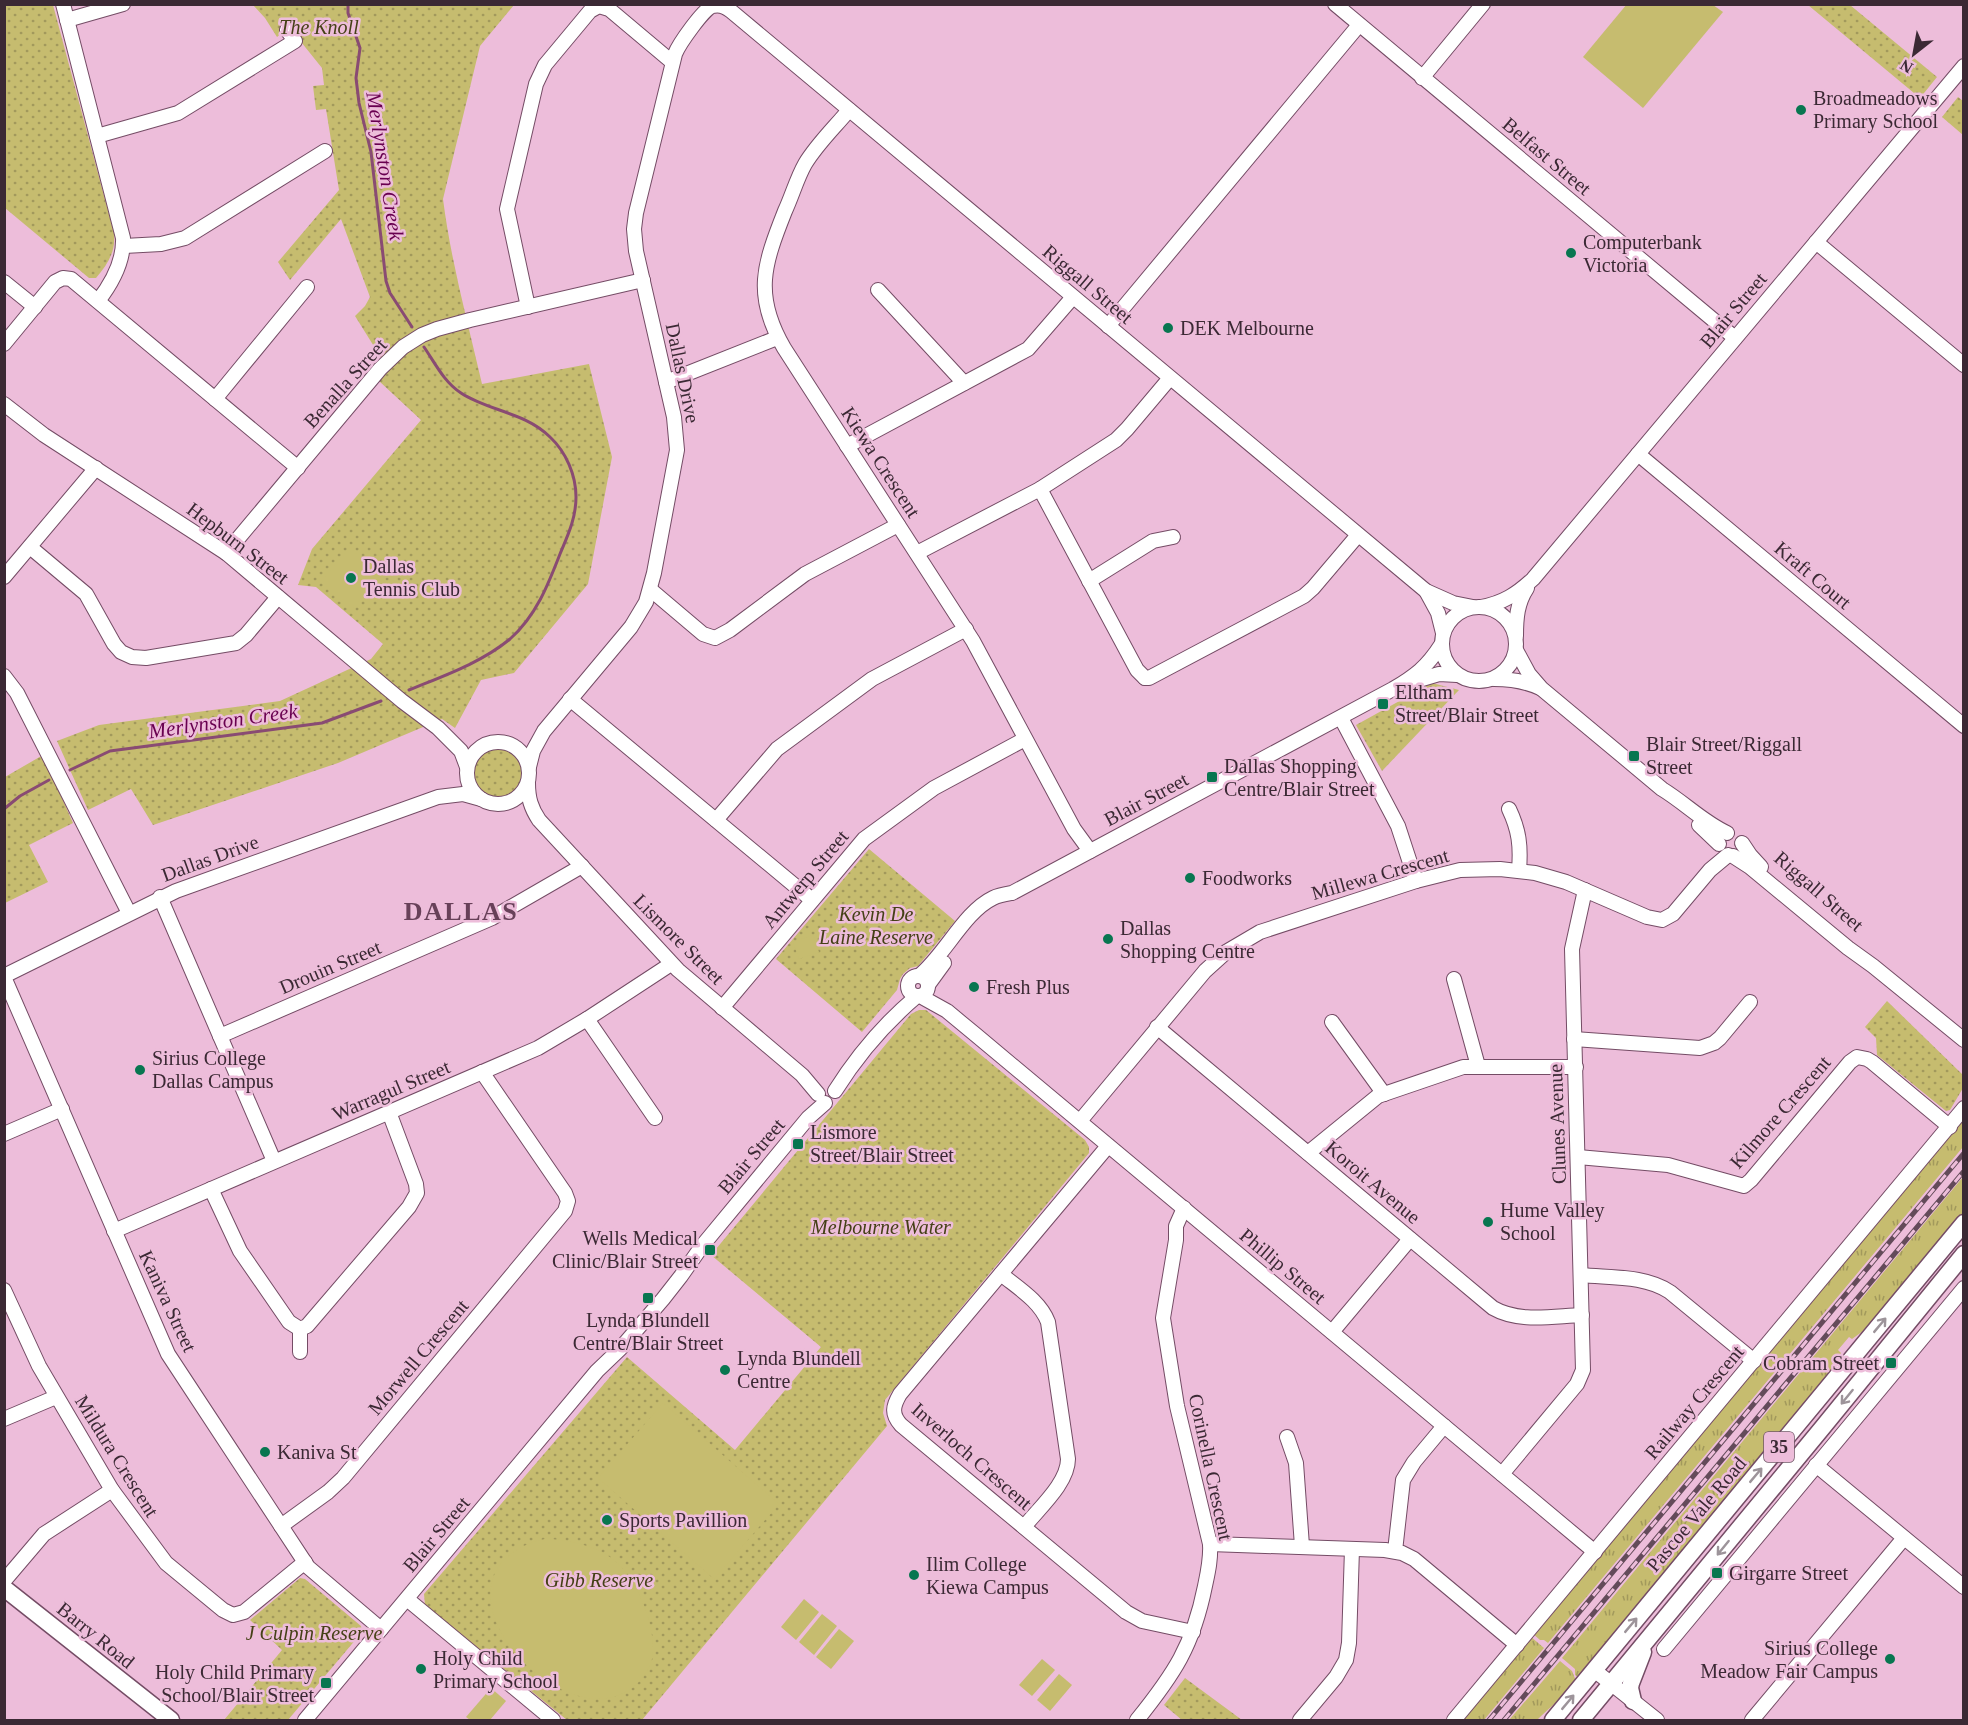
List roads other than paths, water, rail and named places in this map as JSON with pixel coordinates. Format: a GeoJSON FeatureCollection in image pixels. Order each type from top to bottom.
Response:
{"type":"FeatureCollection","features":[{"type":"Feature","properties":{"kind":"main road","name":"Pascoe Vale Road"},"geometry":{"type":"LineString","coordinates":[[1553,1720],[1964,1223]]}},
{"type":"Feature","properties":{"kind":"main road"},"geometry":{"type":"LineString","coordinates":[[1929,1265],[1935,1270],[1941,1270],[1964,1243]]}},
{"type":"Feature","properties":{"kind":"main road","name":"35"},"geometry":{"type":"LineString","coordinates":[[1581,1720],[1593,1713],[1611,1683],[1964,1254]]}},
{"type":"Feature","properties":{"kind":"main road","name":"Barry Road"},"geometry":{"type":"LineString","coordinates":[[4,1588],[166,1718]]}},
{"type":"Feature","properties":{"kind":"main road"},"geometry":{"type":"LineString","coordinates":[[1633,1701],[1631,1683],[1650,1637]]}},
{"type":"Feature","properties":{"kind":"street"},"geometry":{"type":"LineString","coordinates":[[63,4],[122,231],[121,260],[115,274],[103,283],[95,298]]}},
{"type":"Feature","properties":{"kind":"street"},"geometry":{"type":"LineString","coordinates":[[67,20],[123,4]]}},
{"type":"Feature","properties":{"kind":"street","name":"Belfast Street"},"geometry":{"type":"LineString","coordinates":[[1335,4],[1735,338]]}},
{"type":"Feature","properties":{"kind":"street"},"geometry":{"type":"LineString","coordinates":[[1422,78],[1483,4]]}},
{"type":"Feature","properties":{"kind":"street","name":"Dallas Drive"},"geometry":{"type":"LineString","coordinates":[[529,767],[537,743],[544,731],[637,619],[651,591],[677,450],[676,429],[635,243],[635,222],[672,62],[685,37],[708,9],[720,5]]}},
{"type":"Feature","properties":{"kind":"street","name":"Riggall Street"},"geometry":{"type":"LineString","coordinates":[[720,5],[1426,591],[1453,603],[1477,607]]}},
{"type":"Feature","properties":{"kind":"street"},"geometry":{"type":"LineString","coordinates":[[528,307],[508,223],[507,209],[541,71],[590,11],[599,6],[609,9],[672,62]]}},
{"type":"Feature","properties":{"kind":"street"},"geometry":{"type":"LineString","coordinates":[[1108,326],[1359,25]]}},
{"type":"Feature","properties":{"kind":"street"},"geometry":{"type":"LineString","coordinates":[[97,136],[155,121],[187,108],[295,41],[287,30]]}},
{"type":"Feature","properties":{"kind":"street","name":"Blair Street"},"geometry":{"type":"LineString","coordinates":[[1477,607],[1495,605],[1506,600],[1518,593],[1533,579],[1964,66]]}},
{"type":"Feature","properties":{"kind":"street","name":"Kiewa Crescent"},"geometry":{"type":"LineString","coordinates":[[849,110],[806,163],[769,254],[764,277],[767,309],[777,338],[966,629],[1086,853]]}},
{"type":"Feature","properties":{"kind":"street"},"geometry":{"type":"LineString","coordinates":[[123,246],[161,244],[185,238],[325,151]]}},
{"type":"Feature","properties":{"kind":"street"},"geometry":{"type":"LineString","coordinates":[[1816,242],[1964,365]]}},
{"type":"Feature","properties":{"kind":"street"},"geometry":{"type":"LineString","coordinates":[[4,344],[55,282],[63,278],[71,279],[298,468]]}},
{"type":"Feature","properties":{"kind":"street","name":"Benalla Street"},"geometry":{"type":"LineString","coordinates":[[226,554],[380,369],[403,347],[437,329],[643,280]]}},
{"type":"Feature","properties":{"kind":"street"},"geometry":{"type":"LineString","coordinates":[[4,282],[35,307]]}},
{"type":"Feature","properties":{"kind":"street"},"geometry":{"type":"LineString","coordinates":[[215,399],[307,287]]}},
{"type":"Feature","properties":{"kind":"street"},"geometry":{"type":"LineString","coordinates":[[878,290],[964,383]]}},
{"type":"Feature","properties":{"kind":"street"},"geometry":{"type":"LineString","coordinates":[[847,446],[1028,349],[1072,297]]}},
{"type":"Feature","properties":{"kind":"street"},"geometry":{"type":"LineString","coordinates":[[666,382],[777,338]]}},
{"type":"Feature","properties":{"kind":"street"},"geometry":{"type":"LineString","coordinates":[[917,554],[1040,489],[1122,434],[1170,378]]}},
{"type":"Feature","properties":{"kind":"street","name":"Hepburn Street"},"geometry":{"type":"LineString","coordinates":[[4,404],[33,428],[226,554],[402,701],[438,728],[465,743],[484,745]]}},
{"type":"Feature","properties":{"kind":"street","name":"Kraft Court"},"geometry":{"type":"LineString","coordinates":[[1638,454],[1964,726]]}},
{"type":"Feature","properties":{"kind":"street"},"geometry":{"type":"LineString","coordinates":[[4,577],[96,468]]}},
{"type":"Feature","properties":{"kind":"street"},"geometry":{"type":"LineString","coordinates":[[1040,489],[1137,670],[1145,678]]}},
{"type":"Feature","properties":{"kind":"street"},"geometry":{"type":"LineString","coordinates":[[651,591],[703,634],[715,638],[730,630],[805,574],[898,525]]}},
{"type":"Feature","properties":{"kind":"street"},"geometry":{"type":"LineString","coordinates":[[1145,678],[1149,678],[1304,596],[1358,535]]}},
{"type":"Feature","properties":{"kind":"street"},"geometry":{"type":"LineString","coordinates":[[1089,581],[1153,541],[1173,537]]}},
{"type":"Feature","properties":{"kind":"street"},"geometry":{"type":"LineString","coordinates":[[30,547],[86,594],[114,644],[121,652],[132,657],[146,657],[236,643],[246,635],[278,597]]}},
{"type":"Feature","properties":{"kind":"street","name":"Blair Street"},"geometry":{"type":"LineString","coordinates":[[1516,644],[1518,609],[1522,596],[1533,579]]}},
{"type":"Feature","properties":{"kind":"street","name":"Riggall Street"},"geometry":{"type":"LineString","coordinates":[[1426,591],[1438,613],[1442,639]]}},
{"type":"Feature","properties":{"kind":"street"},"geometry":{"type":"LineString","coordinates":[[1477,607],[1493,610],[1504,616],[1512,626],[1516,644],[1509,667],[1494,679],[1482,682],[1469,681],[1457,675],[1449,667],[1443,657],[1442,639],[1448,623],[1455,615],[1477,607]]}},
{"type":"Feature","properties":{"kind":"street"},"geometry":{"type":"LineString","coordinates":[[716,820],[777,749],[872,679],[966,629]]}},
{"type":"Feature","properties":{"kind":"street","name":"Blair Street"},"geometry":{"type":"LineString","coordinates":[[305,1720],[597,1371],[615,1344],[676,1271],[702,1246],[808,1118],[825,1093],[846,1073],[979,921],[1012,893],[1341,718],[1417,675],[1434,657],[1442,639]]}},
{"type":"Feature","properties":{"kind":"street","name":"Riggall Street"},"geometry":{"type":"LineString","coordinates":[[1516,644],[1529,674],[1542,689],[1662,789],[1674,803],[1725,847],[1964,1040]]}},
{"type":"Feature","properties":{"kind":"street","name":"Blair Street"},"geometry":{"type":"LineString","coordinates":[[1393,689],[1439,674],[1457,675]]}},
{"type":"Feature","properties":{"kind":"street"},"geometry":{"type":"LineString","coordinates":[[4,676],[13,685],[129,913]]}},
{"type":"Feature","properties":{"kind":"street"},"geometry":{"type":"LineString","coordinates":[[1139,692],[1145,678]]}},
{"type":"Feature","properties":{"kind":"street","name":"Riggall Street"},"geometry":{"type":"LineString","coordinates":[[1494,679],[1514,679],[1528,682],[1542,689]]}},
{"type":"Feature","properties":{"kind":"street"},"geometry":{"type":"LineString","coordinates":[[570,699],[812,900]]}},
{"type":"Feature","properties":{"kind":"street"},"geometry":{"type":"LineString","coordinates":[[1341,718],[1398,826],[1416,881]]}},
{"type":"Feature","properties":{"kind":"street","name":"Hepburn Street"},"geometry":{"type":"LineString","coordinates":[[438,728],[461,751],[467,768]]}},
{"type":"Feature","properties":{"kind":"street"},"geometry":{"type":"LineString","coordinates":[[505,742],[517,747],[524,754],[530,772],[528,783],[518,797],[505,803],[490,803],[474,793],[469,784],[467,768],[473,754],[484,745],[498,741],[526,740],[544,731]]}},
{"type":"Feature","properties":{"kind":"street","name":"Antwerp Street"},"geometry":{"type":"LineString","coordinates":[[722,1008],[864,839],[946,780],[1025,739]]}},
{"type":"Feature","properties":{"kind":"street","name":"Dallas Drive"},"geometry":{"type":"LineString","coordinates":[[438,797],[456,784],[467,768]]}},
{"type":"Feature","properties":{"kind":"street","name":"Lismore Street"},"geometry":{"type":"LineString","coordinates":[[528,783],[531,807],[539,820]]}},
{"type":"Feature","properties":{"kind":"street","name":"Dallas Drive"},"geometry":{"type":"LineString","coordinates":[[4,977],[160,897],[438,797],[463,794],[481,799]]}},
{"type":"Feature","properties":{"kind":"street","name":"Lismore Street"},"geometry":{"type":"LineString","coordinates":[[505,803],[526,810],[539,820],[671,964],[825,1093]]}},
{"type":"Feature","properties":{"kind":"street"},"geometry":{"type":"LineString","coordinates":[[1509,809],[1517,826],[1519,837],[1519,870]]}},
{"type":"Feature","properties":{"kind":"street","name":"Riggall Street"},"geometry":{"type":"LineString","coordinates":[[1725,847],[1737,834],[1759,866],[1852,944],[1873,966]]}},
{"type":"Feature","properties":{"kind":"street","name":"Millewa Crescent"},"geometry":{"type":"LineString","coordinates":[[1080,1121],[1196,980],[1217,959],[1250,937],[1269,928],[1416,881],[1460,870],[1480,868],[1519,870],[1550,876],[1647,917],[1662,920],[1673,914],[1710,870],[1725,847]]}},
{"type":"Feature","properties":{"kind":"street","name":"Drouin Street"},"geometry":{"type":"LineString","coordinates":[[220,1036],[492,918],[582,866]]}},
{"type":"Feature","properties":{"kind":"street","name":"Clunes Avenue"},"geometry":{"type":"LineString","coordinates":[[1502,1474],[1579,1380],[1584,1363],[1572,949],[1585,890]]}},
{"type":"Feature","properties":{"kind":"street"},"geometry":{"type":"LineString","coordinates":[[160,897],[274,1161]]}},
{"type":"Feature","properties":{"kind":"street","name":"Warragul Street"},"geometry":{"type":"LineString","coordinates":[[114,1231],[538,1048],[671,964]]}},
{"type":"Feature","properties":{"kind":"street","name":"Kaniva Street"},"geometry":{"type":"LineString","coordinates":[[4,977],[168,1354],[305,1562],[313,1572],[381,1629]]}},
{"type":"Feature","properties":{"kind":"street"},"geometry":{"type":"LineString","coordinates":[[1454,979],[1478,1066]]}},
{"type":"Feature","properties":{"kind":"street","name":"Phillip Street"},"geometry":{"type":"LineString","coordinates":[[920,988],[1595,1552]]}},
{"type":"Feature","properties":{"kind":"street"},"geometry":{"type":"LineString","coordinates":[[1574,1039],[1700,1048],[1714,1043],[1750,1002]]}},
{"type":"Feature","properties":{"kind":"street"},"geometry":{"type":"LineString","coordinates":[[587,1019],[655,1118]]}},
{"type":"Feature","properties":{"kind":"street"},"geometry":{"type":"LineString","coordinates":[[1332,1022],[1384,1094]]}},
{"type":"Feature","properties":{"kind":"street","name":"Koroit Avenue"},"geometry":{"type":"LineString","coordinates":[[1157,1028],[1499,1312],[1522,1317],[1582,1315]]}},
{"type":"Feature","properties":{"kind":"street","name":"Kilmore Crescent"},"geometry":{"type":"LineString","coordinates":[[1578,1157],[1668,1165],[1744,1186],[1853,1058],[1857,1057],[1872,1062],[1950,1126]]}},
{"type":"Feature","properties":{"kind":"street"},"geometry":{"type":"LineString","coordinates":[[1308,1154],[1374,1098],[1463,1067],[1576,1067]]}},
{"type":"Feature","properties":{"kind":"street","name":"Morwell Crescent"},"geometry":{"type":"LineString","coordinates":[[281,1526],[328,1492],[343,1478],[563,1214],[573,1197],[482,1072]]}},
{"type":"Feature","properties":{"kind":"street","name":"Railway Crescent"},"geometry":{"type":"LineString","coordinates":[[1454,1720],[1964,1108]]}},
{"type":"Feature","properties":{"kind":"street"},"geometry":{"type":"LineString","coordinates":[[4,1134],[62,1109]]}},
{"type":"Feature","properties":{"kind":"street"},"geometry":{"type":"LineString","coordinates":[[300,1329],[311,1323],[409,1207],[423,1194],[389,1112]]}},
{"type":"Feature","properties":{"kind":"street","name":"Inverloch Crescent"},"geometry":{"type":"LineString","coordinates":[[1108,1146],[900,1394],[893,1411],[901,1425],[1131,1616],[1150,1623],[1193,1632]]}},
{"type":"Feature","properties":{"kind":"street"},"geometry":{"type":"LineString","coordinates":[[211,1189],[240,1251],[289,1322],[300,1329]]}},
{"type":"Feature","properties":{"kind":"street","name":"Corinella Crescent"},"geometry":{"type":"LineString","coordinates":[[1137,1720],[1173,1673],[1193,1632],[1199,1617],[1210,1561],[1210,1544],[1177,1406],[1163,1318],[1178,1219],[1189,1213]]}},
{"type":"Feature","properties":{"kind":"street"},"geometry":{"type":"LineString","coordinates":[[1332,1332],[1410,1239]]}},
{"type":"Feature","properties":{"kind":"street"},"geometry":{"type":"LineString","coordinates":[[1001,1274],[1039,1305],[1046,1316],[1068,1459],[1067,1471],[1062,1481],[1024,1527]]}},
{"type":"Feature","properties":{"kind":"street"},"geometry":{"type":"LineString","coordinates":[[1581,1275],[1657,1284],[1670,1292],[1754,1361]]}},
{"type":"Feature","properties":{"kind":"street"},"geometry":{"type":"LineString","coordinates":[[1664,1649],[1964,1288]]}},
{"type":"Feature","properties":{"kind":"street","name":"Mildura Crescent"},"geometry":{"type":"LineString","coordinates":[[4,1290],[32,1354],[112,1490],[166,1563],[223,1610],[233,1615]]}},
{"type":"Feature","properties":{"kind":"street"},"geometry":{"type":"LineString","coordinates":[[300,1329],[300,1352]]}},
{"type":"Feature","properties":{"kind":"street"},"geometry":{"type":"LineString","coordinates":[[4,1419],[56,1397]]}},
{"type":"Feature","properties":{"kind":"street"},"geometry":{"type":"LineString","coordinates":[[1395,1551],[1403,1480],[1414,1462],[1444,1426]]}},
{"type":"Feature","properties":{"kind":"street"},"geometry":{"type":"LineString","coordinates":[[1287,1437],[1296,1464],[1302,1546]]}},
{"type":"Feature","properties":{"kind":"street"},"geometry":{"type":"LineString","coordinates":[[1816,1465],[1964,1587]]}},
{"type":"Feature","properties":{"kind":"street"},"geometry":{"type":"LineString","coordinates":[[4,1581],[45,1534],[112,1490]]}},
{"type":"Feature","properties":{"kind":"street"},"geometry":{"type":"LineString","coordinates":[[1752,1720],[1904,1538]]}},
{"type":"Feature","properties":{"kind":"street"},"geometry":{"type":"LineString","coordinates":[[1210,1544],[1395,1551],[1414,1559],[1517,1645]]}},
{"type":"Feature","properties":{"kind":"street"},"geometry":{"type":"LineString","coordinates":[[1300,1720],[1336,1677],[1346,1660],[1349,1643],[1352,1549]]}},
{"type":"Feature","properties":{"kind":"street"},"geometry":{"type":"LineString","coordinates":[[230,1629],[233,1615],[244,1612],[305,1562]]}},
{"type":"Feature","properties":{"kind":"street"},"geometry":{"type":"LineString","coordinates":[[407,1599],[553,1720]]}},
{"type":"Feature","properties":{"kind":"street"},"geometry":{"type":"LineString","coordinates":[[1677,1604],[1695,1610]]}},
{"type":"Feature","properties":{"kind":"street"},"geometry":{"type":"LineString","coordinates":[[1594,1670],[1656,1720]]}},
{"type":"Feature","properties":{"kind":"waterway","name":"Merlynston Creek"},"geometry":{"type":"LineString","coordinates":[[348,4],[348,13],[360,48],[356,78],[359,103],[371,152],[386,281],[390,293],[412,327]]}},
{"type":"Feature","properties":{"kind":"waterway","name":"Merlynston Creek"},"geometry":{"type":"LineString","coordinates":[[409,690],[487,655],[499,648],[519,630],[534,610],[551,577],[571,526],[576,497],[569,464],[550,437],[529,422],[483,404],[455,389],[424,347]]}},
{"type":"Feature","properties":{"kind":"waterway","name":"Merlynston Creek"},"geometry":{"type":"LineString","coordinates":[[70,770],[110,751],[322,723],[381,701]]}},
{"type":"Feature","properties":{"kind":"waterway","name":"Merlynston Creek"},"geometry":{"type":"LineString","coordinates":[[4,809],[20,796],[49,780]]}},
{"type":"Feature","properties":{"kind":"railway"},"geometry":{"type":"LineString","coordinates":[[1489,1720],[1964,1153]]}},
{"type":"Feature","properties":{"kind":"railway"},"geometry":{"type":"LineString","coordinates":[[1504,1720],[1964,1171]]}},
{"type":"Feature","properties":{"kind":"place","name":"Broadmeadows Primary School"},"geometry":{"type":"Point","coordinates":[1801,110]}},
{"type":"Feature","properties":{"kind":"place","name":"Computerbank Victoria"},"geometry":{"type":"Point","coordinates":[1571,253]}},
{"type":"Feature","properties":{"kind":"place","name":"DEK Melbourne"},"geometry":{"type":"Point","coordinates":[1168,328]}},
{"type":"Feature","properties":{"kind":"place","name":"Dallas Tennis Club"},"geometry":{"type":"Point","coordinates":[351,578]}},
{"type":"Feature","properties":{"kind":"place","name":"Eltham Street/Blair Street"},"geometry":{"type":"Point","coordinates":[1383,704]}},
{"type":"Feature","properties":{"kind":"place","name":"Blair Street/Riggall Street"},"geometry":{"type":"Point","coordinates":[1634,756]}},
{"type":"Feature","properties":{"kind":"place","name":"Dallas Shopping Centre/Blair Street"},"geometry":{"type":"Point","coordinates":[1212,777]}},
{"type":"Feature","properties":{"kind":"place","name":"Foodworks"},"geometry":{"type":"Point","coordinates":[1190,878]}},
{"type":"Feature","properties":{"kind":"place","name":"Dallas Shopping Centre"},"geometry":{"type":"Point","coordinates":[1108,939]}},
{"type":"Feature","properties":{"kind":"place","name":"Fresh Plus"},"geometry":{"type":"Point","coordinates":[974,987]}},
{"type":"Feature","properties":{"kind":"place","name":"Sirius College Dallas Campus"},"geometry":{"type":"Point","coordinates":[140,1070]}},
{"type":"Feature","properties":{"kind":"place","name":"Lismore Street/Blair Street"},"geometry":{"type":"Point","coordinates":[798,1144]}},
{"type":"Feature","properties":{"kind":"place","name":"Hume Valley School"},"geometry":{"type":"Point","coordinates":[1488,1222]}},
{"type":"Feature","properties":{"kind":"place","name":"Wells Medical Clinic/Blair Street"},"geometry":{"type":"Point","coordinates":[710,1250]}},
{"type":"Feature","properties":{"kind":"place","name":"Lynda Blundell Centre/Blair Street"},"geometry":{"type":"Point","coordinates":[648,1298]}},
{"type":"Feature","properties":{"kind":"place","name":"Cobram Street"},"geometry":{"type":"Point","coordinates":[1891,1363]}},
{"type":"Feature","properties":{"kind":"place","name":"Lynda Blundell Centre"},"geometry":{"type":"Point","coordinates":[725,1370]}},
{"type":"Feature","properties":{"kind":"place","name":"Kaniva St"},"geometry":{"type":"Point","coordinates":[265,1452]}},
{"type":"Feature","properties":{"kind":"place","name":"Sports Pavillion"},"geometry":{"type":"Point","coordinates":[607,1520]}},
{"type":"Feature","properties":{"kind":"place","name":"Girgarre Street"},"geometry":{"type":"Point","coordinates":[1717,1573]}},
{"type":"Feature","properties":{"kind":"place","name":"Ilim College Kiewa Campus"},"geometry":{"type":"Point","coordinates":[914,1575]}},
{"type":"Feature","properties":{"kind":"place","name":"Sirius College Meadow Fair Campus"},"geometry":{"type":"Point","coordinates":[1890,1659]}},
{"type":"Feature","properties":{"kind":"place","name":"Holy Child Primary School"},"geometry":{"type":"Point","coordinates":[421,1669]}},
{"type":"Feature","properties":{"kind":"place","name":"Holy Child Primary School/Blair Street"},"geometry":{"type":"Point","coordinates":[326,1683]}},
{"type":"Feature","properties":{"kind":"district","name":"DALLAS"},"geometry":{"type":"Point","coordinates":[461,911]}},
{"type":"Feature","properties":{"kind":"park label","name":"The Knoll"},"geometry":{"type":"Point","coordinates":[319,27]}},
{"type":"Feature","properties":{"kind":"park label","name":"Kevin De Laine Reserve"},"geometry":{"type":"Point","coordinates":[876,926]}},
{"type":"Feature","properties":{"kind":"park label","name":"Melbourne Water"},"geometry":{"type":"Point","coordinates":[881,1227]}},
{"type":"Feature","properties":{"kind":"park label","name":"Gibb Reserve"},"geometry":{"type":"Point","coordinates":[599,1580]}},
{"type":"Feature","properties":{"kind":"park label","name":"J Culpin Reserve"},"geometry":{"type":"Point","coordinates":[314,1633]}}]}
